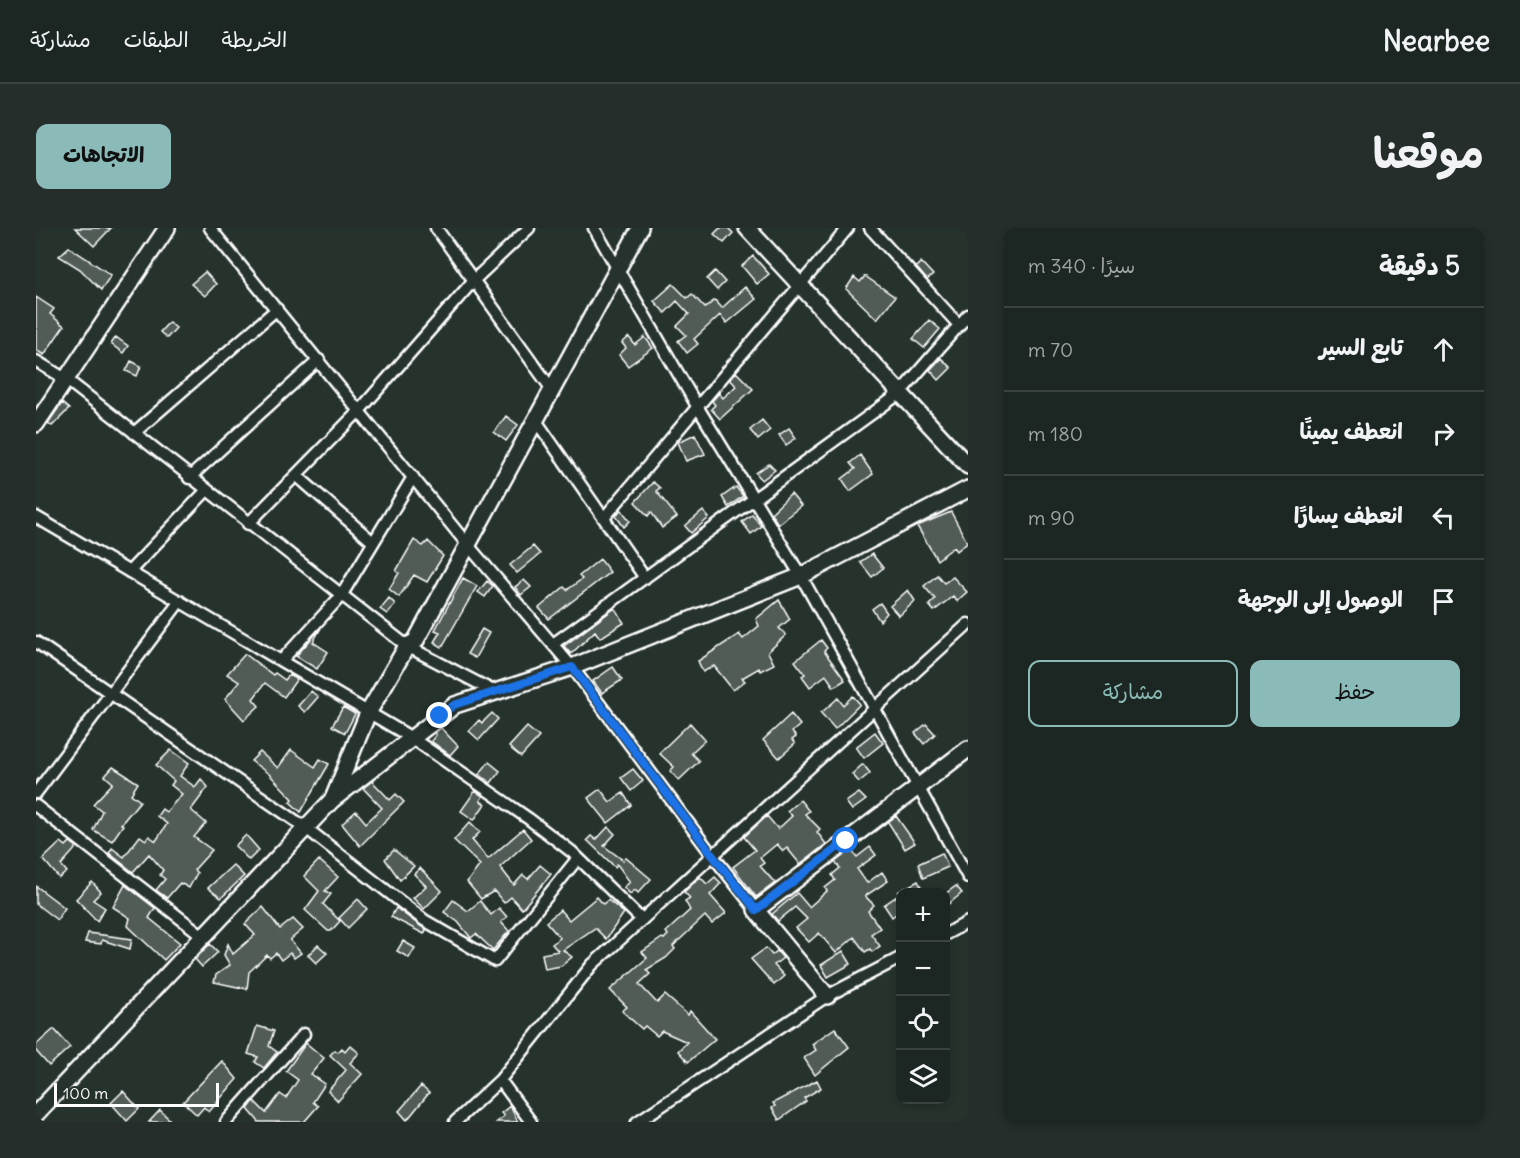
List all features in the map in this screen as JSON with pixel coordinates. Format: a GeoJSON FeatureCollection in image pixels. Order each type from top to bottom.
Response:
{"type":"FeatureCollection","features":[{"type":"Feature","properties":{"kind":"street"},"geometry":{"type":"LineString","coordinates":[[36,424],[167,228]]}},
{"type":"Feature","properties":{"kind":"street"},"geometry":{"type":"LineString","coordinates":[[210,228],[467,544],[572,667],[713,856],[827,996]]}},
{"type":"Feature","properties":{"kind":"street"},"geometry":{"type":"LineString","coordinates":[[436,228],[553,391]]}},
{"type":"Feature","properties":{"kind":"street"},"geometry":{"type":"LineString","coordinates":[[248,524],[360,410],[474,280],[529,228]]}},
{"type":"Feature","properties":{"kind":"street"},"geometry":{"type":"LineString","coordinates":[[594,228],[697,406],[801,576],[968,877]]}},
{"type":"Feature","properties":{"kind":"street"},"geometry":{"type":"LineString","coordinates":[[332,800],[368,713],[406,646],[415,642],[467,544],[537,422],[640,228]]}},
{"type":"Feature","properties":{"kind":"street"},"geometry":{"type":"LineString","coordinates":[[747,228],[898,394],[968,466]]}},
{"type":"Feature","properties":{"kind":"street"},"geometry":{"type":"LineString","coordinates":[[604,518],[848,228]]}},
{"type":"Feature","properties":{"kind":"street"},"geometry":{"type":"LineString","coordinates":[[870,228],[958,325]]}},
{"type":"Feature","properties":{"kind":"street"},"geometry":{"type":"LineString","coordinates":[[134,433],[277,309]]}},
{"type":"Feature","properties":{"kind":"street"},"geometry":{"type":"LineString","coordinates":[[553,644],[898,394],[968,315]]}},
{"type":"Feature","properties":{"kind":"street"},"geometry":{"type":"LineString","coordinates":[[189,478],[319,360]]}},
{"type":"Feature","properties":{"kind":"street"},"geometry":{"type":"LineString","coordinates":[[36,361],[67,380],[406,646],[495,692]]}},
{"type":"Feature","properties":{"kind":"street"},"geometry":{"type":"LineString","coordinates":[[537,422],[645,578]]}},
{"type":"Feature","properties":{"kind":"street"},"geometry":{"type":"LineString","coordinates":[[296,475],[374,542]]}},
{"type":"Feature","properties":{"kind":"street"},"geometry":{"type":"LineString","coordinates":[[281,660],[341,596],[413,477]]}},
{"type":"Feature","properties":{"kind":"street"},"geometry":{"type":"LineString","coordinates":[[36,1114],[332,800],[454,705],[572,667],[801,576],[968,489]]}},
{"type":"Feature","properties":{"kind":"street"},"geometry":{"type":"LineString","coordinates":[[129,572],[206,491]]}},
{"type":"Feature","properties":{"kind":"street"},"geometry":{"type":"LineString","coordinates":[[36,517],[411,738],[529,819],[578,858],[642,920]]}},
{"type":"Feature","properties":{"kind":"street"},"geometry":{"type":"LineString","coordinates":[[36,793],[180,601]]}},
{"type":"Feature","properties":{"kind":"street"},"geometry":{"type":"LineString","coordinates":[[455,1122],[500,1080],[592,964],[968,624]]}},
{"type":"Feature","properties":{"kind":"street"},"geometry":{"type":"LineString","coordinates":[[36,642],[306,828],[424,920],[495,961],[578,858]]}},
{"type":"Feature","properties":{"kind":"street"},"geometry":{"type":"LineString","coordinates":[[756,910],[968,749]]}},
{"type":"Feature","properties":{"kind":"street"},"geometry":{"type":"LineString","coordinates":[[36,806],[202,936]]}},
{"type":"Feature","properties":{"kind":"street"},"geometry":{"type":"LineString","coordinates":[[950,931],[968,922]]}},
{"type":"Feature","properties":{"kind":"street"},"geometry":{"type":"LineString","coordinates":[[637,1122],[827,996],[896,960]]}},
{"type":"Feature","properties":{"kind":"street"},"geometry":{"type":"LineString","coordinates":[[226,1122],[304,1034]]}},
{"type":"Feature","properties":{"kind":"street"},"geometry":{"type":"LineString","coordinates":[[500,1080],[531,1122]]}},
{"type":"Feature","properties":{"kind":"building"},"geometry":{"type":"Polygon","coordinates":[[[75,228],[111,228],[94,246],[75,228]]]}},
{"type":"Feature","properties":{"kind":"building"},"geometry":{"type":"Polygon","coordinates":[[[720,228],[728,228],[733,233],[724,243],[714,234],[720,228]]]}},
{"type":"Feature","properties":{"kind":"building"},"geometry":{"type":"Polygon","coordinates":[[[69,247],[111,275],[101,290],[80,269],[59,256],[69,247]]]}},
{"type":"Feature","properties":{"kind":"building"},"geometry":{"type":"Polygon","coordinates":[[[753,256],[769,274],[757,284],[742,266],[753,256]]]}},
{"type":"Feature","properties":{"kind":"building"},"geometry":{"type":"Polygon","coordinates":[[[921,262],[933,275],[927,280],[916,267],[921,262]]]}},
{"type":"Feature","properties":{"kind":"building"},"geometry":{"type":"Polygon","coordinates":[[[715,271],[725,282],[717,290],[707,279],[715,271]]]}},
{"type":"Feature","properties":{"kind":"building"},"geometry":{"type":"Polygon","coordinates":[[[205,272],[216,284],[205,296],[191,284],[205,272]]]}},
{"type":"Feature","properties":{"kind":"building"},"geometry":{"type":"Polygon","coordinates":[[[865,276],[895,297],[877,319],[846,289],[854,277],[860,282],[865,276]]]}},
{"type":"Feature","properties":{"kind":"building"},"geometry":{"type":"Polygon","coordinates":[[[673,284],[687,298],[692,294],[705,308],[715,300],[722,308],[745,287],[756,299],[727,323],[720,315],[694,339],[698,344],[687,353],[678,341],[686,335],[677,326],[689,314],[677,301],[665,313],[654,301],[673,284]]]}},
{"type":"Feature","properties":{"kind":"building"},"geometry":{"type":"Polygon","coordinates":[[[36,297],[54,309],[50,314],[64,326],[44,355],[36,350],[36,297]]]}},
{"type":"Feature","properties":{"kind":"building"},"geometry":{"type":"Polygon","coordinates":[[[929,320],[940,329],[924,348],[913,339],[929,320]]]}},
{"type":"Feature","properties":{"kind":"building"},"geometry":{"type":"Polygon","coordinates":[[[169,322],[176,328],[167,338],[160,332],[169,322]]]}},
{"type":"Feature","properties":{"kind":"building"},"geometry":{"type":"Polygon","coordinates":[[[116,337],[128,346],[123,353],[111,344],[116,337]]]}},
{"type":"Feature","properties":{"kind":"building"},"geometry":{"type":"Polygon","coordinates":[[[629,337],[635,345],[645,337],[653,348],[628,366],[619,355],[626,348],[622,343],[629,337]]]}},
{"type":"Feature","properties":{"kind":"building"},"geometry":{"type":"Polygon","coordinates":[[[941,358],[951,368],[939,380],[930,370],[941,358]]]}},
{"type":"Feature","properties":{"kind":"building"},"geometry":{"type":"Polygon","coordinates":[[[131,361],[141,366],[137,376],[126,371],[131,361]]]}},
{"type":"Feature","properties":{"kind":"building"},"geometry":{"type":"Polygon","coordinates":[[[736,372],[753,389],[720,419],[711,409],[715,405],[712,401],[719,393],[723,398],[736,386],[730,379],[736,372]]]}},
{"type":"Feature","properties":{"kind":"building"},"geometry":{"type":"Polygon","coordinates":[[[62,403],[69,409],[52,426],[48,423],[62,403]]]}},
{"type":"Feature","properties":{"kind":"building"},"geometry":{"type":"Polygon","coordinates":[[[506,416],[518,425],[506,441],[494,432],[506,416]]]}},
{"type":"Feature","properties":{"kind":"building"},"geometry":{"type":"Polygon","coordinates":[[[762,420],[770,430],[758,440],[750,430],[762,420]]]}},
{"type":"Feature","properties":{"kind":"building"},"geometry":{"type":"Polygon","coordinates":[[[789,428],[796,438],[786,445],[779,435],[789,428]]]}},
{"type":"Feature","properties":{"kind":"building"},"geometry":{"type":"Polygon","coordinates":[[[695,434],[705,454],[686,461],[678,442],[695,434]]]}},
{"type":"Feature","properties":{"kind":"building"},"geometry":{"type":"Polygon","coordinates":[[[860,455],[873,474],[850,491],[842,479],[855,469],[850,463],[860,455]]]}},
{"type":"Feature","properties":{"kind":"building"},"geometry":{"type":"Polygon","coordinates":[[[769,464],[775,470],[762,480],[756,473],[769,464]]]}},
{"type":"Feature","properties":{"kind":"building"},"geometry":{"type":"Polygon","coordinates":[[[653,482],[660,488],[656,491],[677,517],[662,528],[651,512],[648,516],[635,502],[653,482]]]}},
{"type":"Feature","properties":{"kind":"building"},"geometry":{"type":"Polygon","coordinates":[[[736,487],[743,496],[728,507],[722,497],[736,487]]]}},
{"type":"Feature","properties":{"kind":"building"},"geometry":{"type":"Polygon","coordinates":[[[791,494],[801,506],[778,524],[771,513],[791,494]]]}},
{"type":"Feature","properties":{"kind":"building"},"geometry":{"type":"Polygon","coordinates":[[[621,509],[630,521],[624,527],[616,516],[621,509]]]}},
{"type":"Feature","properties":{"kind":"building"},"geometry":{"type":"Polygon","coordinates":[[[703,511],[709,518],[691,533],[685,526],[703,511]]]}},
{"type":"Feature","properties":{"kind":"building"},"geometry":{"type":"Polygon","coordinates":[[[951,512],[967,542],[957,551],[954,547],[937,560],[917,526],[951,512]]]}},
{"type":"Feature","properties":{"kind":"building"},"geometry":{"type":"Polygon","coordinates":[[[752,514],[761,526],[751,534],[742,522],[752,514]]]}},
{"type":"Feature","properties":{"kind":"building"},"geometry":{"type":"Polygon","coordinates":[[[414,540],[423,546],[428,541],[443,556],[427,582],[414,575],[399,597],[389,589],[399,573],[396,571],[414,540]]]}},
{"type":"Feature","properties":{"kind":"building"},"geometry":{"type":"Polygon","coordinates":[[[533,546],[540,554],[517,573],[510,565],[533,546]]]}},
{"type":"Feature","properties":{"kind":"building"},"geometry":{"type":"Polygon","coordinates":[[[872,554],[883,568],[872,577],[860,562],[872,554]]]}},
{"type":"Feature","properties":{"kind":"building"},"geometry":{"type":"Polygon","coordinates":[[[600,559],[610,572],[549,619],[539,608],[564,587],[567,590],[582,579],[579,576],[600,559]]]}},
{"type":"Feature","properties":{"kind":"building"},"geometry":{"type":"Polygon","coordinates":[[[937,575],[944,583],[953,577],[967,592],[957,601],[953,596],[934,611],[929,605],[935,599],[924,586],[937,575]]]}},
{"type":"Feature","properties":{"kind":"building"},"geometry":{"type":"Polygon","coordinates":[[[463,578],[477,586],[442,647],[434,642],[440,632],[435,630],[463,578]]]}},
{"type":"Feature","properties":{"kind":"building"},"geometry":{"type":"Polygon","coordinates":[[[524,580],[531,587],[521,595],[515,587],[524,580]]]}},
{"type":"Feature","properties":{"kind":"building"},"geometry":{"type":"Polygon","coordinates":[[[487,581],[493,586],[485,597],[478,592],[487,581]]]}},
{"type":"Feature","properties":{"kind":"building"},"geometry":{"type":"Polygon","coordinates":[[[908,590],[915,601],[899,616],[890,606],[908,590]]]}},
{"type":"Feature","properties":{"kind":"building"},"geometry":{"type":"Polygon","coordinates":[[[389,598],[395,604],[387,614],[380,609],[389,598]]]}},
{"type":"Feature","properties":{"kind":"building"},"geometry":{"type":"Polygon","coordinates":[[[779,600],[790,619],[779,628],[786,635],[768,652],[774,664],[760,671],[759,668],[742,678],[745,681],[733,690],[714,666],[703,672],[698,661],[739,634],[743,639],[759,626],[756,619],[779,600]]]}},
{"type":"Feature","properties":{"kind":"building"},"geometry":{"type":"Polygon","coordinates":[[[880,603],[887,613],[880,621],[872,609],[880,603]]]}},
{"type":"Feature","properties":{"kind":"building"},"geometry":{"type":"Polygon","coordinates":[[[615,608],[624,623],[600,638],[595,631],[571,654],[564,646],[615,608]]]}},
{"type":"Feature","properties":{"kind":"building"},"geometry":{"type":"Polygon","coordinates":[[[321,628],[313,642],[328,652],[317,669],[296,656],[321,628]]]}},
{"type":"Feature","properties":{"kind":"building"},"geometry":{"type":"Polygon","coordinates":[[[482,629],[489,633],[475,658],[467,654],[482,629]]]}},
{"type":"Feature","properties":{"kind":"building"},"geometry":{"type":"Polygon","coordinates":[[[821,640],[827,648],[824,651],[845,680],[834,687],[826,675],[810,687],[802,676],[805,674],[795,661],[821,640]]]}},
{"type":"Feature","properties":{"kind":"building"},"geometry":{"type":"Polygon","coordinates":[[[245,654],[273,675],[275,673],[285,680],[289,675],[297,679],[284,697],[265,683],[253,699],[259,706],[244,720],[225,699],[239,682],[227,674],[245,654]]]}},
{"type":"Feature","properties":{"kind":"building"},"geometry":{"type":"Polygon","coordinates":[[[613,667],[622,680],[602,693],[593,681],[613,667]]]}},
{"type":"Feature","properties":{"kind":"building"},"geometry":{"type":"Polygon","coordinates":[[[311,691],[318,697],[305,712],[298,706],[311,691]]]}},
{"type":"Feature","properties":{"kind":"building"},"geometry":{"type":"Polygon","coordinates":[[[853,696],[860,704],[835,729],[821,713],[838,698],[843,705],[853,696]]]}},
{"type":"Feature","properties":{"kind":"building"},"geometry":{"type":"Polygon","coordinates":[[[343,707],[355,714],[345,733],[332,726],[343,707]]]}},
{"type":"Feature","properties":{"kind":"building"},"geometry":{"type":"Polygon","coordinates":[[[492,713],[498,719],[479,740],[469,731],[479,720],[482,723],[492,713]]]}},
{"type":"Feature","properties":{"kind":"building"},"geometry":{"type":"Polygon","coordinates":[[[791,714],[800,725],[792,732],[796,737],[792,740],[795,744],[779,758],[763,740],[791,714]]]}},
{"type":"Feature","properties":{"kind":"building"},"geometry":{"type":"Polygon","coordinates":[[[690,723],[705,740],[691,753],[699,761],[679,780],[670,771],[674,767],[659,753],[690,723]]]}},
{"type":"Feature","properties":{"kind":"building"},"geometry":{"type":"Polygon","coordinates":[[[926,724],[935,734],[924,744],[915,733],[926,724]]]}},
{"type":"Feature","properties":{"kind":"building"},"geometry":{"type":"Polygon","coordinates":[[[527,727],[539,737],[521,757],[509,747],[527,727]]]}},
{"type":"Feature","properties":{"kind":"building"},"geometry":{"type":"Polygon","coordinates":[[[441,728],[458,746],[450,755],[431,741],[436,735],[434,733],[441,728]]]}},
{"type":"Feature","properties":{"kind":"building"},"geometry":{"type":"Polygon","coordinates":[[[875,732],[883,743],[864,758],[856,747],[875,732]]]}},
{"type":"Feature","properties":{"kind":"building"},"geometry":{"type":"Polygon","coordinates":[[[171,750],[189,763],[180,776],[195,787],[201,779],[208,787],[191,810],[206,823],[194,837],[212,850],[194,870],[197,873],[189,888],[180,883],[167,898],[156,890],[165,879],[160,875],[163,870],[149,854],[133,872],[109,853],[112,848],[124,857],[140,836],[146,840],[149,836],[156,841],[167,824],[157,816],[162,809],[166,812],[182,794],[171,785],[174,781],[156,765],[171,750]]]}},
{"type":"Feature","properties":{"kind":"building"},"geometry":{"type":"Polygon","coordinates":[[[291,750],[315,767],[320,759],[329,764],[301,812],[290,802],[293,799],[269,774],[251,761],[260,752],[278,768],[291,750]]]}},
{"type":"Feature","properties":{"kind":"building"},"geometry":{"type":"Polygon","coordinates":[[[489,762],[500,771],[491,783],[479,774],[489,762]]]}},
{"type":"Feature","properties":{"kind":"building"},"geometry":{"type":"Polygon","coordinates":[[[863,764],[870,773],[859,782],[852,774],[863,764]]]}},
{"type":"Feature","properties":{"kind":"building"},"geometry":{"type":"Polygon","coordinates":[[[113,767],[138,783],[131,794],[140,801],[121,824],[123,825],[112,841],[93,830],[102,811],[93,804],[113,783],[105,776],[113,767]]]}},
{"type":"Feature","properties":{"kind":"building"},"geometry":{"type":"Polygon","coordinates":[[[633,769],[643,781],[631,791],[621,778],[633,769]]]}},
{"type":"Feature","properties":{"kind":"building"},"geometry":{"type":"Polygon","coordinates":[[[372,781],[390,800],[396,794],[404,802],[360,846],[342,824],[356,811],[366,823],[382,808],[363,788],[372,781]]]}},
{"type":"Feature","properties":{"kind":"building"},"geometry":{"type":"Polygon","coordinates":[[[600,789],[610,802],[623,793],[631,805],[608,823],[588,798],[600,789]]]}},
{"type":"Feature","properties":{"kind":"building"},"geometry":{"type":"Polygon","coordinates":[[[475,791],[483,796],[480,801],[485,804],[474,820],[461,811],[475,791]]]}},
{"type":"Feature","properties":{"kind":"building"},"geometry":{"type":"Polygon","coordinates":[[[859,793],[866,800],[852,810],[846,802],[859,793]]]}},
{"type":"Feature","properties":{"kind":"building"},"geometry":{"type":"Polygon","coordinates":[[[800,800],[809,811],[805,814],[820,829],[817,832],[826,844],[800,864],[787,848],[783,851],[777,844],[760,858],[764,863],[760,866],[775,883],[756,897],[733,867],[755,850],[744,837],[767,816],[778,829],[792,816],[787,811],[800,800]]]}},
{"type":"Feature","properties":{"kind":"building"},"geometry":{"type":"Polygon","coordinates":[[[896,816],[915,843],[905,849],[888,822],[896,816]]]}},
{"type":"Feature","properties":{"kind":"building"},"geometry":{"type":"Polygon","coordinates":[[[470,822],[480,832],[472,840],[488,859],[523,829],[531,839],[500,867],[514,885],[523,875],[528,879],[540,865],[551,874],[522,909],[511,897],[504,903],[494,891],[481,899],[467,882],[480,865],[454,840],[470,822]]]}},
{"type":"Feature","properties":{"kind":"building"},"geometry":{"type":"Polygon","coordinates":[[[608,827],[615,834],[604,846],[623,860],[626,858],[651,879],[638,893],[635,890],[630,894],[624,887],[630,882],[617,864],[615,867],[587,840],[591,836],[596,840],[608,827]]]}},
{"type":"Feature","properties":{"kind":"building"},"geometry":{"type":"Polygon","coordinates":[[[246,835],[259,850],[249,860],[235,846],[246,835]]]}},
{"type":"Feature","properties":{"kind":"building"},"geometry":{"type":"Polygon","coordinates":[[[61,842],[66,846],[70,842],[77,847],[61,865],[67,872],[59,878],[43,859],[61,842]]]}},
{"type":"Feature","properties":{"kind":"building"},"geometry":{"type":"Polygon","coordinates":[[[870,847],[876,855],[857,869],[867,883],[882,872],[888,881],[865,896],[874,905],[868,911],[880,928],[871,934],[880,946],[872,952],[870,949],[865,952],[854,937],[836,953],[819,933],[809,942],[796,928],[807,919],[795,907],[778,921],[772,914],[797,893],[809,907],[827,891],[825,888],[835,880],[832,875],[840,868],[835,862],[851,850],[857,857],[870,847]]]}},
{"type":"Feature","properties":{"kind":"building"},"geometry":{"type":"Polygon","coordinates":[[[394,850],[414,866],[400,880],[385,859],[394,850]]]}},
{"type":"Feature","properties":{"kind":"building"},"geometry":{"type":"Polygon","coordinates":[[[942,853],[948,867],[923,878],[918,864],[942,853]]]}},
{"type":"Feature","properties":{"kind":"building"},"geometry":{"type":"Polygon","coordinates":[[[319,860],[338,877],[325,891],[331,894],[323,904],[340,921],[331,931],[328,931],[305,910],[319,891],[304,876],[319,860]]]}},
{"type":"Feature","properties":{"kind":"building"},"geometry":{"type":"Polygon","coordinates":[[[233,865],[244,876],[221,898],[208,888],[233,865]]]}},
{"type":"Feature","properties":{"kind":"building"},"geometry":{"type":"Polygon","coordinates":[[[420,868],[442,891],[424,909],[413,898],[426,886],[414,874],[420,868]]]}},
{"type":"Feature","properties":{"kind":"building"},"geometry":{"type":"Polygon","coordinates":[[[700,877],[707,884],[715,877],[721,883],[710,895],[726,913],[712,924],[705,916],[673,946],[675,949],[666,958],[646,970],[650,974],[639,984],[657,1003],[665,995],[688,1015],[690,1011],[715,1039],[688,1062],[678,1051],[687,1042],[662,1031],[657,1036],[645,1026],[642,1029],[622,1011],[627,1007],[610,990],[647,958],[642,952],[662,938],[664,939],[668,935],[666,932],[690,910],[685,901],[690,898],[684,892],[700,877]]]}},
{"type":"Feature","properties":{"kind":"building"},"geometry":{"type":"Polygon","coordinates":[[[918,881],[922,888],[905,888],[918,881]]]}},
{"type":"Feature","properties":{"kind":"building"},"geometry":{"type":"Polygon","coordinates":[[[92,882],[101,892],[93,900],[105,908],[97,921],[76,899],[92,882]]]}},
{"type":"Feature","properties":{"kind":"building"},"geometry":{"type":"Polygon","coordinates":[[[125,885],[155,908],[149,918],[180,943],[164,960],[128,926],[130,918],[113,907],[125,885]]]}},
{"type":"Feature","properties":{"kind":"building"},"geometry":{"type":"Polygon","coordinates":[[[36,886],[65,908],[57,920],[36,904],[36,886]]]}},
{"type":"Feature","properties":{"kind":"building"},"geometry":{"type":"Polygon","coordinates":[[[956,886],[962,893],[950,903],[950,890],[956,886]]]}},
{"type":"Feature","properties":{"kind":"building"},"geometry":{"type":"Polygon","coordinates":[[[597,897],[603,904],[608,900],[624,913],[606,939],[595,928],[563,950],[572,957],[561,966],[545,969],[542,954],[558,951],[552,944],[560,938],[546,922],[560,910],[569,920],[597,897]]]}},
{"type":"Feature","properties":{"kind":"building"},"geometry":{"type":"Polygon","coordinates":[[[896,897],[896,914],[892,917],[884,905],[896,897]]]}},
{"type":"Feature","properties":{"kind":"building"},"geometry":{"type":"Polygon","coordinates":[[[358,899],[367,909],[348,928],[339,918],[358,899]]]}},
{"type":"Feature","properties":{"kind":"building"},"geometry":{"type":"Polygon","coordinates":[[[453,900],[468,911],[480,901],[491,915],[499,908],[507,917],[501,922],[509,931],[493,950],[476,934],[471,938],[458,922],[444,912],[453,900]]]}},
{"type":"Feature","properties":{"kind":"building"},"geometry":{"type":"Polygon","coordinates":[[[263,907],[280,929],[293,919],[303,929],[290,940],[301,953],[294,958],[290,953],[281,960],[276,953],[270,958],[267,955],[249,972],[247,989],[214,982],[216,975],[230,965],[224,955],[228,944],[233,954],[255,935],[245,924],[263,907]]]}},
{"type":"Feature","properties":{"kind":"building"},"geometry":{"type":"Polygon","coordinates":[[[396,908],[426,930],[424,934],[391,917],[396,908]]]}},
{"type":"Feature","properties":{"kind":"building"},"geometry":{"type":"Polygon","coordinates":[[[88,933],[132,939],[130,949],[102,940],[101,944],[85,942],[88,933]]]}},
{"type":"Feature","properties":{"kind":"building"},"geometry":{"type":"Polygon","coordinates":[[[403,941],[415,948],[409,958],[397,951],[403,941]]]}},
{"type":"Feature","properties":{"kind":"building"},"geometry":{"type":"Polygon","coordinates":[[[210,944],[218,952],[202,967],[195,959],[210,944]]]}},
{"type":"Feature","properties":{"kind":"building"},"geometry":{"type":"Polygon","coordinates":[[[318,945],[327,953],[316,963],[308,955],[318,945]]]}},
{"type":"Feature","properties":{"kind":"building"},"geometry":{"type":"Polygon","coordinates":[[[766,948],[772,955],[777,951],[783,958],[774,965],[784,976],[774,985],[751,959],[766,948]]]}},
{"type":"Feature","properties":{"kind":"building"},"geometry":{"type":"Polygon","coordinates":[[[843,951],[851,964],[828,977],[821,965],[843,951]]]}},
{"type":"Feature","properties":{"kind":"building"},"geometry":{"type":"Polygon","coordinates":[[[257,1026],[274,1031],[269,1046],[277,1052],[264,1068],[255,1062],[258,1057],[248,1054],[257,1026]]]}},
{"type":"Feature","properties":{"kind":"building"},"geometry":{"type":"Polygon","coordinates":[[[835,1028],[849,1047],[815,1075],[804,1058],[816,1050],[812,1044],[835,1028]]]}},
{"type":"Feature","properties":{"kind":"building"},"geometry":{"type":"Polygon","coordinates":[[[54,1029],[70,1047],[49,1066],[36,1051],[36,1045],[54,1029]]]}},
{"type":"Feature","properties":{"kind":"building"},"geometry":{"type":"Polygon","coordinates":[[[306,1043],[324,1058],[311,1074],[325,1084],[313,1102],[318,1106],[304,1122],[259,1122],[248,1109],[254,1101],[266,1113],[280,1094],[286,1098],[298,1080],[286,1071],[306,1043]]]}},
{"type":"Feature","properties":{"kind":"building"},"geometry":{"type":"Polygon","coordinates":[[[350,1045],[359,1053],[350,1063],[362,1074],[338,1101],[328,1091],[346,1070],[330,1055],[342,1048],[345,1051],[350,1045]]]}},
{"type":"Feature","properties":{"kind":"building"},"geometry":{"type":"Polygon","coordinates":[[[222,1061],[237,1079],[209,1112],[204,1107],[197,1115],[183,1102],[222,1061]]]}},
{"type":"Feature","properties":{"kind":"building"},"geometry":{"type":"Polygon","coordinates":[[[817,1080],[821,1088],[804,1098],[806,1101],[779,1120],[772,1108],[775,1106],[773,1103],[817,1080]]]}},
{"type":"Feature","properties":{"kind":"building"},"geometry":{"type":"Polygon","coordinates":[[[421,1086],[429,1093],[407,1120],[399,1111],[421,1086]]]}},
{"type":"Feature","properties":{"kind":"building"},"geometry":{"type":"Polygon","coordinates":[[[123,1091],[139,1109],[127,1121],[111,1103],[123,1091]]]}},
{"type":"Feature","properties":{"kind":"building"},"geometry":{"type":"Polygon","coordinates":[[[510,1106],[518,1122],[496,1122],[504,1116],[501,1113],[510,1106]]]}},
{"type":"Feature","properties":{"kind":"building"},"geometry":{"type":"Polygon","coordinates":[[[160,1110],[172,1122],[149,1122],[160,1110]]]}},
{"type":"Feature","properties":{"kind":"route"},"geometry":{"type":"LineString","coordinates":[[440,716],[454,705],[572,667],[756,910],[846,841]]}}]}
